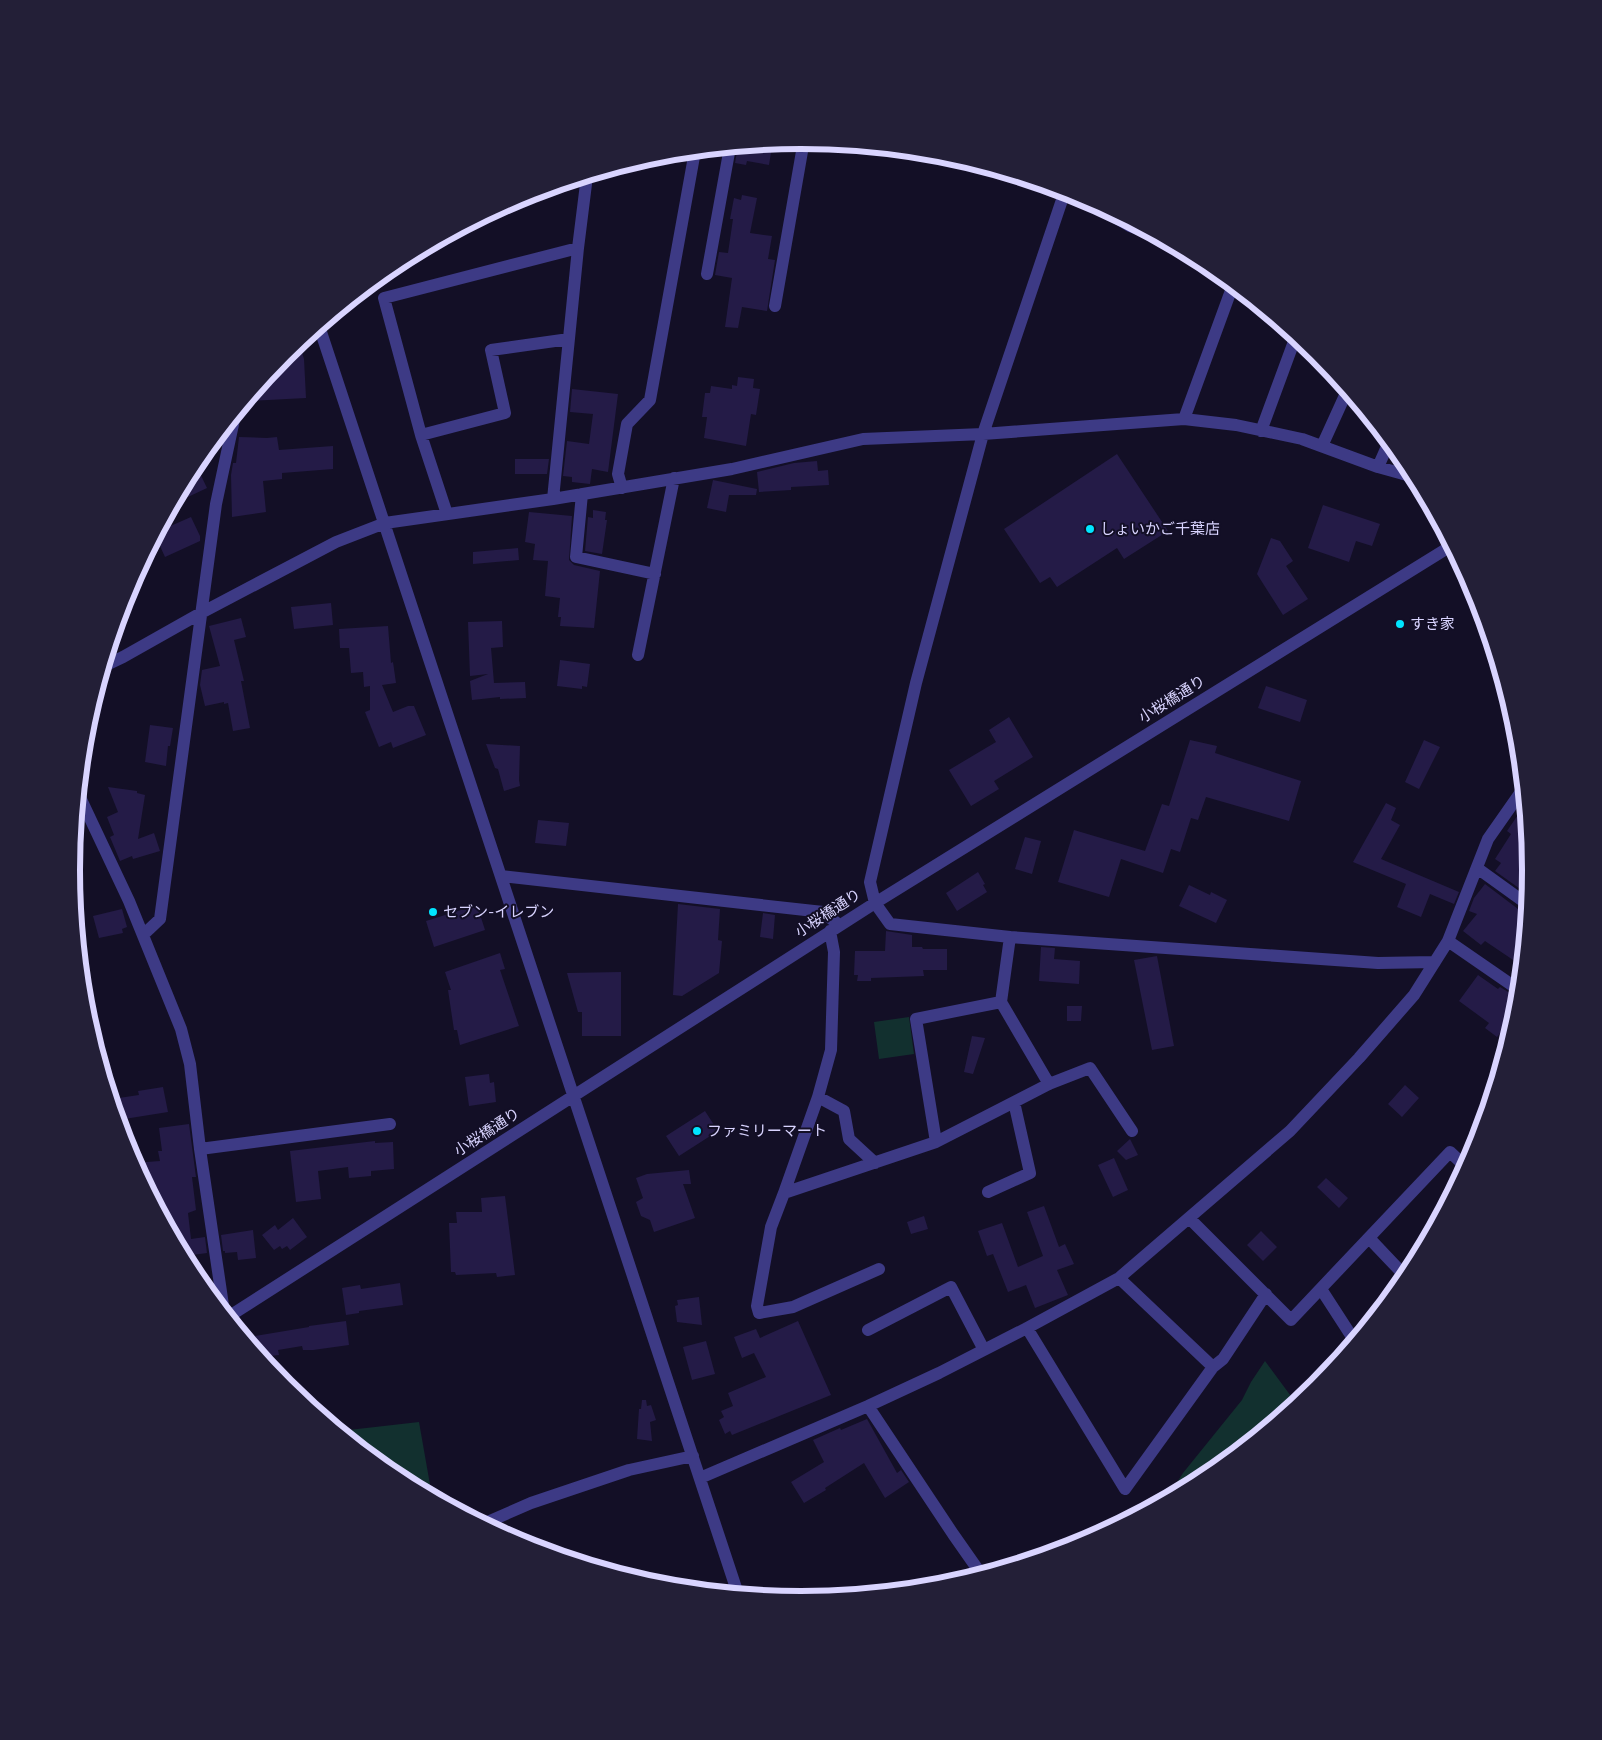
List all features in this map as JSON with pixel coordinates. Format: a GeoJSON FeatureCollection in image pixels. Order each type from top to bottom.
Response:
{"type":"FeatureCollection","features":[{"type":"Feature","properties":{"kind":"street"},"geometry":{"type":"LineString","coordinates":[[775,306],[802,149]]}},
{"type":"Feature","properties":{"kind":"street"},"geometry":{"type":"LineString","coordinates":[[707,274],[729,153]]}},
{"type":"Feature","properties":{"kind":"street"},"geometry":{"type":"LineString","coordinates":[[622,488],[618,474],[627,424],[650,400],[694,157]]}},
{"type":"Feature","properties":{"kind":"street"},"geometry":{"type":"LineString","coordinates":[[553,499],[586,182]]}},
{"type":"Feature","properties":{"kind":"street"},"geometry":{"type":"LineString","coordinates":[[1062,198],[983,434],[916,683],[870,882],[875,903],[890,924],[1010,937],[1378,963],[1435,962]]}},
{"type":"Feature","properties":{"kind":"street"},"geometry":{"type":"LineString","coordinates":[[447,514],[421,435],[384,298],[578,248]]}},
{"type":"Feature","properties":{"kind":"street"},"geometry":{"type":"LineString","coordinates":[[1184,419],[1231,291]]}},
{"type":"Feature","properties":{"kind":"street"},"geometry":{"type":"LineString","coordinates":[[321,332],[736,1587]]}},
{"type":"Feature","properties":{"kind":"street"},"geometry":{"type":"LineString","coordinates":[[421,435],[505,413],[491,350],[569,339]]}},
{"type":"Feature","properties":{"kind":"street"},"geometry":{"type":"LineString","coordinates":[[1262,431],[1293,344]]}},
{"type":"Feature","properties":{"kind":"street"},"geometry":{"type":"LineString","coordinates":[[1322,446],[1344,396]]}},
{"type":"Feature","properties":{"kind":"street"},"geometry":{"type":"LineString","coordinates":[[111,663],[336,542],[385,523],[622,488],[732,468],[863,440],[983,434],[1184,419],[1236,426],[1302,439],[1378,467],[1403,474]]}},
{"type":"Feature","properties":{"kind":"street"},"geometry":{"type":"LineString","coordinates":[[142,935],[160,919],[216,504],[232,427]]}},
{"type":"Feature","properties":{"kind":"street"},"geometry":{"type":"LineString","coordinates":[[1378,467],[1386,450]]}},
{"type":"Feature","properties":{"kind":"street"},"geometry":{"type":"LineString","coordinates":[[638,655],[674,478]]}},
{"type":"Feature","properties":{"kind":"street"},"geometry":{"type":"LineString","coordinates":[[582,494],[576,557],[654,574]]}},
{"type":"Feature","properties":{"kind":"street","name":"小桜橋通り"},"geometry":{"type":"LineString","coordinates":[[233,1314],[835,928],[1447,549]]}},
{"type":"Feature","properties":{"kind":"street"},"geometry":{"type":"LineString","coordinates":[[700,1478],[868,1406],[984,1350],[1119,1278],[1297,1123],[1359,1058],[1414,995],[1448,941],[1488,840],[1518,797]]}},
{"type":"Feature","properties":{"kind":"street"},"geometry":{"type":"LineString","coordinates":[[84,805],[128,901],[183,1037],[190,1064],[200,1149],[222,1299]]}},
{"type":"Feature","properties":{"kind":"street"},"geometry":{"type":"LineString","coordinates":[[1477,868],[1521,899]]}},
{"type":"Feature","properties":{"kind":"street"},"geometry":{"type":"LineString","coordinates":[[501,876],[823,912],[835,928],[831,1050],[818,1097],[771,1227],[757,1306],[759,1314],[793,1308],[879,1269]]}},
{"type":"Feature","properties":{"kind":"street"},"geometry":{"type":"LineString","coordinates":[[1010,937],[1001,1002],[1049,1084]]}},
{"type":"Feature","properties":{"kind":"street"},"geometry":{"type":"LineString","coordinates":[[1448,941],[1512,985]]}},
{"type":"Feature","properties":{"kind":"street"},"geometry":{"type":"LineString","coordinates":[[936,1142],[916,1019],[1001,1002]]}},
{"type":"Feature","properties":{"kind":"street"},"geometry":{"type":"LineString","coordinates":[[784,1193],[936,1142],[1049,1084],[1090,1068],[1132,1131]]}},
{"type":"Feature","properties":{"kind":"street"},"geometry":{"type":"LineString","coordinates":[[818,1097],[844,1111],[849,1139],[875,1163]]}},
{"type":"Feature","properties":{"kind":"street"},"geometry":{"type":"LineString","coordinates":[[988,1192],[1030,1173],[1014,1102]]}},
{"type":"Feature","properties":{"kind":"street"},"geometry":{"type":"LineString","coordinates":[[200,1149],[390,1124]]}},
{"type":"Feature","properties":{"kind":"street"},"geometry":{"type":"LineString","coordinates":[[1189,1218],[1291,1320],[1450,1152],[1460,1162]]}},
{"type":"Feature","properties":{"kind":"street"},"geometry":{"type":"LineString","coordinates":[[1369,1238],[1400,1271]]}},
{"type":"Feature","properties":{"kind":"street"},"geometry":{"type":"LineString","coordinates":[[1119,1278],[1213,1367]]}},
{"type":"Feature","properties":{"kind":"street"},"geometry":{"type":"LineString","coordinates":[[868,1330],[951,1288],[984,1350]]}},
{"type":"Feature","properties":{"kind":"street"},"geometry":{"type":"LineString","coordinates":[[1321,1289],[1351,1335]]}},
{"type":"Feature","properties":{"kind":"street"},"geometry":{"type":"LineString","coordinates":[[1027,1328],[1125,1489],[1213,1367],[1223,1359],[1266,1294]]}},
{"type":"Feature","properties":{"kind":"street"},"geometry":{"type":"LineString","coordinates":[[868,1406],[978,1568]]}},
{"type":"Feature","properties":{"kind":"street"},"geometry":{"type":"LineString","coordinates":[[490,1521],[531,1503],[629,1470],[693,1456]]}},
{"type":"Feature","properties":{"kind":"green space"},"geometry":{"type":"Polygon","coordinates":[[[909,1017],[914,1054],[879,1059],[874,1022],[909,1017]]]}},
{"type":"Feature","properties":{"kind":"green space"},"geometry":{"type":"Polygon","coordinates":[[[1265,1361],[1292,1397],[1240,1442],[1175,1485],[1242,1400],[1265,1361]]]}},
{"type":"Feature","properties":{"kind":"green space"},"geometry":{"type":"Polygon","coordinates":[[[419,1422],[431,1488],[400,1469],[348,1430],[419,1422]]]}},
{"type":"Feature","properties":{"kind":"building"},"geometry":{"type":"Polygon","coordinates":[[[771,150],[769,165],[747,161],[746,165],[735,163],[737,152],[771,150]]]}},
{"type":"Feature","properties":{"kind":"building"},"geometry":{"type":"Polygon","coordinates":[[[742,195],[757,198],[750,233],[772,236],[768,259],[775,260],[767,311],[742,307],[738,328],[725,327],[732,278],[715,275],[719,252],[728,253],[733,219],[730,219],[734,198],[741,200],[742,195]]]}},
{"type":"Feature","properties":{"kind":"building"},"geometry":{"type":"Polygon","coordinates":[[[301,351],[304,359],[306,398],[254,401],[301,351]]]}},
{"type":"Feature","properties":{"kind":"building"},"geometry":{"type":"Polygon","coordinates":[[[738,377],[754,379],[753,388],[760,389],[756,415],[751,414],[746,446],[704,438],[707,417],[702,417],[705,393],[710,393],[711,386],[732,389],[732,385],[737,386],[738,377]]]}},
{"type":"Feature","properties":{"kind":"building"},"geometry":{"type":"Polygon","coordinates":[[[572,389],[618,394],[608,472],[592,469],[590,484],[572,482],[572,477],[563,476],[567,441],[589,444],[593,414],[570,412],[572,389]]]}},
{"type":"Feature","properties":{"kind":"building"},"geometry":{"type":"Polygon","coordinates":[[[239,437],[277,437],[279,450],[333,446],[333,469],[282,473],[282,479],[263,481],[266,512],[232,517],[231,475],[233,463],[236,463],[239,437]]]}},
{"type":"Feature","properties":{"kind":"building"},"geometry":{"type":"Polygon","coordinates":[[[1117,454],[1168,531],[1124,559],[1117,548],[1057,587],[1050,577],[1040,583],[1004,529],[1117,454]]]}},
{"type":"Feature","properties":{"kind":"building"},"geometry":{"type":"Polygon","coordinates":[[[515,459],[549,459],[547,474],[515,474],[515,459]]]}},
{"type":"Feature","properties":{"kind":"building"},"geometry":{"type":"Polygon","coordinates":[[[817,461],[818,471],[828,470],[829,485],[791,487],[791,490],[759,492],[757,472],[794,463],[817,461]]]}},
{"type":"Feature","properties":{"kind":"building"},"geometry":{"type":"Polygon","coordinates":[[[200,473],[207,488],[183,499],[200,473]]]}},
{"type":"Feature","properties":{"kind":"building"},"geometry":{"type":"Polygon","coordinates":[[[713,480],[757,489],[756,495],[729,495],[726,512],[707,508],[713,480]]]}},
{"type":"Feature","properties":{"kind":"building"},"geometry":{"type":"Polygon","coordinates":[[[1323,505],[1380,524],[1372,546],[1356,541],[1349,562],[1308,548],[1323,505]]]}},
{"type":"Feature","properties":{"kind":"building"},"geometry":{"type":"Polygon","coordinates":[[[593,510],[606,512],[605,520],[607,520],[602,554],[585,551],[588,517],[593,518],[593,510]]]}},
{"type":"Feature","properties":{"kind":"building"},"geometry":{"type":"Polygon","coordinates":[[[529,512],[572,516],[569,560],[574,565],[600,571],[594,628],[560,626],[561,617],[558,617],[560,598],[545,596],[548,561],[533,560],[535,544],[525,542],[529,512]]]}},
{"type":"Feature","properties":{"kind":"building"},"geometry":{"type":"Polygon","coordinates":[[[191,517],[200,536],[200,541],[165,557],[160,546],[156,548],[167,528],[191,517]]]}},
{"type":"Feature","properties":{"kind":"building"},"geometry":{"type":"Polygon","coordinates":[[[1271,538],[1280,541],[1293,561],[1286,566],[1308,599],[1283,615],[1257,574],[1271,538]]]}},
{"type":"Feature","properties":{"kind":"building"},"geometry":{"type":"Polygon","coordinates":[[[518,548],[519,560],[473,564],[473,552],[518,548]]]}},
{"type":"Feature","properties":{"kind":"building"},"geometry":{"type":"Polygon","coordinates":[[[331,603],[333,625],[294,629],[291,607],[331,603]]]}},
{"type":"Feature","properties":{"kind":"building"},"geometry":{"type":"Polygon","coordinates":[[[241,618],[246,637],[234,640],[244,681],[241,681],[250,728],[233,731],[228,703],[224,704],[224,702],[205,706],[200,685],[202,670],[220,666],[209,626],[241,618]]]}},
{"type":"Feature","properties":{"kind":"building"},"geometry":{"type":"Polygon","coordinates":[[[502,621],[503,647],[491,648],[494,683],[525,682],[526,698],[500,699],[500,697],[472,700],[470,681],[488,674],[470,676],[468,622],[502,621]]]}},
{"type":"Feature","properties":{"kind":"building"},"geometry":{"type":"Polygon","coordinates":[[[388,626],[391,663],[393,662],[396,683],[382,685],[393,712],[408,706],[414,706],[426,735],[393,748],[391,742],[379,747],[365,712],[370,710],[370,686],[364,687],[363,672],[351,673],[349,648],[340,648],[339,629],[388,626]]]}},
{"type":"Feature","properties":{"kind":"building"},"geometry":{"type":"Polygon","coordinates":[[[560,660],[590,664],[587,687],[582,686],[582,689],[557,686],[560,660]]]}},
{"type":"Feature","properties":{"kind":"building"},"geometry":{"type":"Polygon","coordinates":[[[1266,686],[1307,700],[1300,722],[1258,708],[1266,686]]]}},
{"type":"Feature","properties":{"kind":"building"},"geometry":{"type":"Polygon","coordinates":[[[1009,717],[1033,757],[994,781],[999,789],[971,806],[949,770],[996,742],[989,730],[1009,717]]]}},
{"type":"Feature","properties":{"kind":"building"},"geometry":{"type":"Polygon","coordinates":[[[150,725],[173,728],[170,746],[168,746],[166,766],[145,762],[150,725]]]}},
{"type":"Feature","properties":{"kind":"building"},"geometry":{"type":"Polygon","coordinates":[[[1190,740],[1217,746],[1215,753],[1301,781],[1289,821],[1206,797],[1198,820],[1191,818],[1180,852],[1171,849],[1163,873],[1121,859],[1109,897],[1058,882],[1074,830],[1145,851],[1162,804],[1169,806],[1190,740]]]}},
{"type":"Feature","properties":{"kind":"building"},"geometry":{"type":"Polygon","coordinates":[[[1424,740],[1440,747],[1419,789],[1405,782],[1424,740]]]}},
{"type":"Feature","properties":{"kind":"building"},"geometry":{"type":"Polygon","coordinates":[[[486,744],[520,746],[520,786],[504,791],[498,769],[495,768],[486,744]]]}},
{"type":"Feature","properties":{"kind":"building"},"geometry":{"type":"Polygon","coordinates":[[[108,787],[137,791],[137,793],[145,795],[138,839],[154,833],[160,851],[133,859],[132,856],[120,861],[110,837],[114,835],[107,817],[118,812],[108,787]]]}},
{"type":"Feature","properties":{"kind":"building"},"geometry":{"type":"Polygon","coordinates":[[[1386,803],[1396,808],[1391,820],[1400,825],[1381,859],[1459,892],[1454,904],[1430,894],[1421,917],[1397,907],[1406,884],[1353,862],[1386,803]]]}},
{"type":"Feature","properties":{"kind":"building"},"geometry":{"type":"Polygon","coordinates":[[[1519,813],[1521,890],[1495,871],[1501,863],[1495,859],[1511,834],[1507,831],[1519,813]]]}},
{"type":"Feature","properties":{"kind":"building"},"geometry":{"type":"Polygon","coordinates":[[[538,820],[569,823],[566,846],[535,843],[538,820]]]}},
{"type":"Feature","properties":{"kind":"building"},"geometry":{"type":"Polygon","coordinates":[[[1025,837],[1041,841],[1032,874],[1015,869],[1025,837]]]}},
{"type":"Feature","properties":{"kind":"building"},"geometry":{"type":"Polygon","coordinates":[[[978,872],[987,892],[957,911],[946,893],[978,872]]]}},
{"type":"Feature","properties":{"kind":"building"},"geometry":{"type":"Polygon","coordinates":[[[1485,884],[1520,911],[1516,962],[1485,941],[1481,945],[1463,931],[1477,914],[1469,911],[1474,898],[1485,884]]]}},
{"type":"Feature","properties":{"kind":"building"},"geometry":{"type":"Polygon","coordinates":[[[1189,885],[1210,895],[1211,892],[1227,900],[1216,923],[1179,906],[1189,885]]]}},
{"type":"Feature","properties":{"kind":"building"},"geometry":{"type":"Polygon","coordinates":[[[678,904],[720,909],[718,940],[722,941],[719,973],[682,996],[673,995],[678,904]]]}},
{"type":"Feature","properties":{"kind":"building"},"geometry":{"type":"Polygon","coordinates":[[[477,905],[485,930],[434,947],[426,921],[477,905]]]}},
{"type":"Feature","properties":{"kind":"building"},"geometry":{"type":"Polygon","coordinates":[[[122,909],[127,927],[122,929],[123,933],[99,938],[93,916],[122,909]]]}},
{"type":"Feature","properties":{"kind":"building"},"geometry":{"type":"Polygon","coordinates":[[[763,913],[775,915],[773,939],[760,937],[763,913]]]}},
{"type":"Feature","properties":{"kind":"building"},"geometry":{"type":"Polygon","coordinates":[[[886,931],[912,935],[912,947],[947,949],[947,970],[923,970],[924,976],[871,978],[871,981],[857,981],[858,975],[854,975],[855,951],[885,951],[886,931]]]}},
{"type":"Feature","properties":{"kind":"building"},"geometry":{"type":"Polygon","coordinates":[[[1041,947],[1055,948],[1054,959],[1080,961],[1079,984],[1039,981],[1041,947]]]}},
{"type":"Feature","properties":{"kind":"building"},"geometry":{"type":"Polygon","coordinates":[[[500,953],[505,969],[500,970],[519,1026],[460,1045],[457,1030],[454,1030],[448,990],[451,990],[445,972],[500,953]]]}},
{"type":"Feature","properties":{"kind":"building"},"geometry":{"type":"Polygon","coordinates":[[[1157,956],[1174,1046],[1152,1050],[1134,960],[1157,956]]]}},
{"type":"Feature","properties":{"kind":"building"},"geometry":{"type":"Polygon","coordinates":[[[621,972],[621,1036],[582,1036],[582,1012],[578,1012],[567,973],[621,972]]]}},
{"type":"Feature","properties":{"kind":"building"},"geometry":{"type":"Polygon","coordinates":[[[1478,975],[1498,989],[1500,987],[1511,994],[1504,1029],[1497,1037],[1485,1028],[1489,1023],[1459,1001],[1478,975]]]}},
{"type":"Feature","properties":{"kind":"building"},"geometry":{"type":"Polygon","coordinates":[[[1067,1006],[1082,1006],[1081,1021],[1067,1021],[1067,1006]]]}},
{"type":"Feature","properties":{"kind":"building"},"geometry":{"type":"Polygon","coordinates":[[[972,1036],[985,1038],[973,1074],[964,1072],[972,1036]]]}},
{"type":"Feature","properties":{"kind":"building"},"geometry":{"type":"Polygon","coordinates":[[[489,1074],[490,1083],[494,1082],[496,1102],[469,1106],[465,1077],[489,1074]]]}},
{"type":"Feature","properties":{"kind":"building"},"geometry":{"type":"Polygon","coordinates":[[[1405,1085],[1419,1098],[1402,1117],[1388,1104],[1405,1085]]]}},
{"type":"Feature","properties":{"kind":"building"},"geometry":{"type":"Polygon","coordinates":[[[163,1087],[168,1112],[125,1119],[117,1098],[139,1095],[138,1091],[163,1087]]]}},
{"type":"Feature","properties":{"kind":"building"},"geometry":{"type":"Polygon","coordinates":[[[705,1111],[718,1131],[679,1156],[666,1136],[705,1111]]]}},
{"type":"Feature","properties":{"kind":"building"},"geometry":{"type":"Polygon","coordinates":[[[189,1124],[196,1177],[192,1177],[196,1210],[188,1213],[191,1239],[205,1237],[207,1253],[192,1255],[154,1189],[142,1162],[160,1161],[158,1151],[162,1151],[159,1128],[189,1124]]]}},
{"type":"Feature","properties":{"kind":"building"},"geometry":{"type":"Polygon","coordinates":[[[1130,1139],[1138,1155],[1126,1160],[1117,1151],[1130,1139]]]}},
{"type":"Feature","properties":{"kind":"building"},"geometry":{"type":"Polygon","coordinates":[[[375,1141],[375,1143],[393,1142],[394,1169],[371,1171],[371,1176],[349,1178],[348,1167],[318,1171],[321,1199],[296,1202],[290,1151],[375,1141]]]}},
{"type":"Feature","properties":{"kind":"building"},"geometry":{"type":"Polygon","coordinates":[[[1114,1158],[1128,1190],[1113,1197],[1098,1165],[1114,1158]]]}},
{"type":"Feature","properties":{"kind":"building"},"geometry":{"type":"Polygon","coordinates":[[[689,1170],[691,1184],[683,1184],[695,1218],[654,1232],[650,1220],[641,1216],[636,1202],[643,1198],[636,1178],[647,1174],[689,1170]]]}},
{"type":"Feature","properties":{"kind":"building"},"geometry":{"type":"Polygon","coordinates":[[[1326,1178],[1348,1198],[1339,1208],[1317,1187],[1326,1178]]]}},
{"type":"Feature","properties":{"kind":"building"},"geometry":{"type":"Polygon","coordinates":[[[505,1196],[515,1275],[497,1277],[496,1273],[456,1275],[455,1272],[451,1272],[449,1223],[457,1223],[456,1212],[482,1212],[481,1198],[505,1196]]]}},
{"type":"Feature","properties":{"kind":"building"},"geometry":{"type":"Polygon","coordinates":[[[1044,1206],[1059,1247],[1065,1244],[1074,1264],[1057,1270],[1068,1295],[1035,1308],[1026,1285],[1008,1292],[993,1254],[987,1256],[978,1231],[1002,1223],[1018,1267],[1043,1256],[1027,1212],[1044,1206]]]}},
{"type":"Feature","properties":{"kind":"building"},"geometry":{"type":"Polygon","coordinates":[[[924,1216],[928,1229],[911,1234],[907,1222],[924,1216]]]}},
{"type":"Feature","properties":{"kind":"building"},"geometry":{"type":"Polygon","coordinates":[[[293,1218],[307,1237],[290,1250],[287,1246],[282,1249],[280,1246],[274,1250],[262,1235],[275,1225],[278,1230],[293,1218]]]}},
{"type":"Feature","properties":{"kind":"building"},"geometry":{"type":"Polygon","coordinates":[[[253,1230],[256,1258],[238,1260],[237,1252],[225,1253],[223,1251],[221,1235],[253,1230]]]}},
{"type":"Feature","properties":{"kind":"building"},"geometry":{"type":"Polygon","coordinates":[[[1261,1231],[1277,1247],[1263,1261],[1247,1245],[1261,1231]]]}},
{"type":"Feature","properties":{"kind":"building"},"geometry":{"type":"Polygon","coordinates":[[[400,1283],[403,1305],[359,1311],[359,1313],[346,1315],[342,1288],[360,1285],[361,1289],[400,1283]]]}},
{"type":"Feature","properties":{"kind":"building"},"geometry":{"type":"Polygon","coordinates":[[[699,1297],[702,1325],[677,1322],[675,1306],[678,1305],[677,1300],[699,1297]]]}},
{"type":"Feature","properties":{"kind":"building"},"geometry":{"type":"Polygon","coordinates":[[[346,1321],[349,1345],[313,1350],[303,1350],[302,1346],[278,1350],[279,1355],[269,1356],[253,1338],[255,1336],[346,1321]]]}},
{"type":"Feature","properties":{"kind":"building"},"geometry":{"type":"Polygon","coordinates":[[[798,1321],[831,1395],[732,1435],[730,1431],[725,1434],[719,1420],[724,1417],[721,1411],[733,1406],[728,1393],[766,1377],[754,1353],[742,1358],[734,1337],[756,1329],[760,1338],[798,1321]]]}},
{"type":"Feature","properties":{"kind":"building"},"geometry":{"type":"Polygon","coordinates":[[[706,1341],[715,1374],[692,1380],[683,1347],[706,1341]]]}},
{"type":"Feature","properties":{"kind":"building"},"geometry":{"type":"Polygon","coordinates":[[[642,1400],[646,1400],[647,1406],[651,1405],[656,1420],[650,1422],[652,1441],[637,1439],[639,1409],[641,1409],[642,1400]]]}},
{"type":"Feature","properties":{"kind":"building"},"geometry":{"type":"Polygon","coordinates":[[[867,1419],[897,1473],[901,1470],[909,1482],[885,1498],[864,1463],[804,1503],[791,1482],[824,1462],[813,1440],[867,1419]]]}},
{"type":"Feature","properties":{"kind":"place","name":"しょいかご千葉店"},"geometry":{"type":"Point","coordinates":[1090,529]}},
{"type":"Feature","properties":{"kind":"place","name":"すき家"},"geometry":{"type":"Point","coordinates":[1400,624]}},
{"type":"Feature","properties":{"kind":"place","name":"セブン-イレブン"},"geometry":{"type":"Point","coordinates":[433,912]}},
{"type":"Feature","properties":{"kind":"place","name":"ファミリーマート"},"geometry":{"type":"Point","coordinates":[697,1131]}}]}
